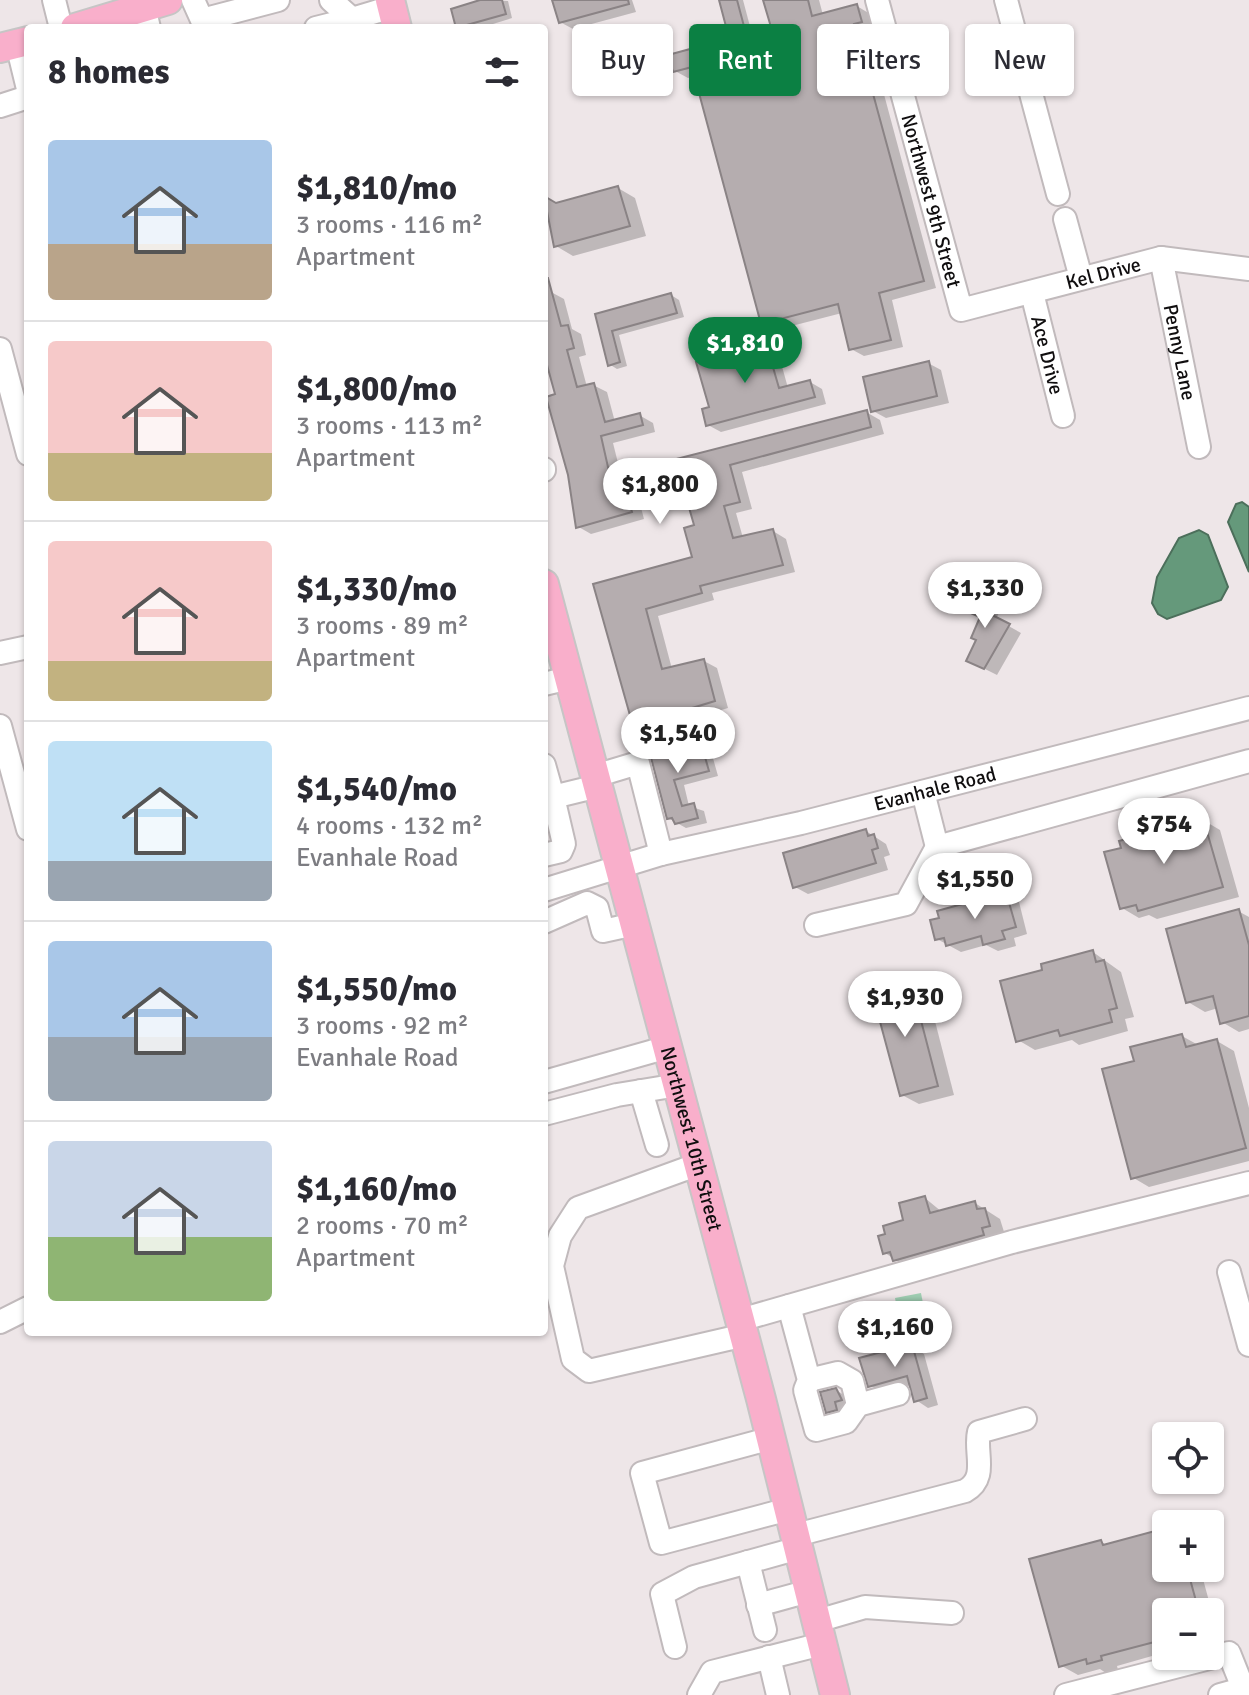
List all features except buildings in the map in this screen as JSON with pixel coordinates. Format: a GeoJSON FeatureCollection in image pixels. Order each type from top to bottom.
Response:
{"type":"FeatureCollection","features":[{"type":"Feature","properties":{"kind":"main road"},"geometry":{"type":"LineString","coordinates":[[94,24],[153,12]]}},
{"type":"Feature","properties":{"kind":"main road","name":"Northwest 10th Street"},"geometry":{"type":"LineString","coordinates":[[548,611],[557,681],[597,781],[772,1438],[835,1695]]}},
{"type":"Feature","properties":{"kind":"street"},"geometry":{"type":"LineString","coordinates":[[54,0],[60,24]]}},
{"type":"Feature","properties":{"kind":"street"},"geometry":{"type":"LineString","coordinates":[[198,10],[278,0]]}},
{"type":"Feature","properties":{"kind":"street"},"geometry":{"type":"LineString","coordinates":[[331,0],[353,23],[393,12]]}},
{"type":"Feature","properties":{"kind":"street","name":"Northwest 9th Street"},"geometry":{"type":"LineString","coordinates":[[877,0],[961,310]]}},
{"type":"Feature","properties":{"kind":"street"},"geometry":{"type":"LineString","coordinates":[[1006,0],[1058,194]]}},
{"type":"Feature","properties":{"kind":"street"},"geometry":{"type":"LineString","coordinates":[[15,44],[24,75]]}},
{"type":"Feature","properties":{"kind":"street"},"geometry":{"type":"LineString","coordinates":[[0,106],[24,98]]}},
{"type":"Feature","properties":{"kind":"street"},"geometry":{"type":"LineString","coordinates":[[1065,219],[1081,278]]}},
{"type":"Feature","properties":{"kind":"street","name":"Kel Drive"},"geometry":{"type":"LineString","coordinates":[[961,310],[1161,258],[1249,269]]}},
{"type":"Feature","properties":{"kind":"street","name":"Penny Lane"},"geometry":{"type":"LineString","coordinates":[[1161,258],[1199,447]]}},
{"type":"Feature","properties":{"kind":"street","name":"Ace Drive"},"geometry":{"type":"LineString","coordinates":[[1032,293],[1063,416]]}},
{"type":"Feature","properties":{"kind":"street"},"geometry":{"type":"LineString","coordinates":[[0,349],[24,439]]}},
{"type":"Feature","properties":{"kind":"street"},"geometry":{"type":"LineString","coordinates":[[0,653],[24,648]]}},
{"type":"Feature","properties":{"kind":"street","name":"Evanhale Road"},"geometry":{"type":"LineString","coordinates":[[548,889],[661,854],[923,792],[1249,708]]}},
{"type":"Feature","properties":{"kind":"street"},"geometry":{"type":"LineString","coordinates":[[0,726],[24,814]]}},
{"type":"Feature","properties":{"kind":"street"},"geometry":{"type":"LineString","coordinates":[[937,847],[1249,761]]}},
{"type":"Feature","properties":{"kind":"street"},"geometry":{"type":"LineString","coordinates":[[553,797],[638,763],[661,854]]}},
{"type":"Feature","properties":{"kind":"street"},"geometry":{"type":"LineString","coordinates":[[548,779],[564,844],[561,851],[548,854]]}},
{"type":"Feature","properties":{"kind":"street"},"geometry":{"type":"LineString","coordinates":[[816,925],[906,904],[937,847],[923,792]]}},
{"type":"Feature","properties":{"kind":"street"},"geometry":{"type":"LineString","coordinates":[[548,920],[587,903],[597,908],[603,931],[635,924]]}},
{"type":"Feature","properties":{"kind":"street"},"geometry":{"type":"LineString","coordinates":[[548,1081],[668,1047]]}},
{"type":"Feature","properties":{"kind":"street"},"geometry":{"type":"LineString","coordinates":[[548,1113],[678,1085]]}},
{"type":"Feature","properties":{"kind":"street"},"geometry":{"type":"LineString","coordinates":[[641,1091],[657,1145]]}},
{"type":"Feature","properties":{"kind":"street"},"geometry":{"type":"LineString","coordinates":[[699,1164],[578,1208],[560,1236],[552,1266],[573,1359],[589,1371],[742,1327],[789,1306],[1026,1238],[1249,1183]]}},
{"type":"Feature","properties":{"kind":"street"},"geometry":{"type":"LineString","coordinates":[[1229,1272],[1246,1320],[1249,1345]]}},
{"type":"Feature","properties":{"kind":"street"},"geometry":{"type":"LineString","coordinates":[[789,1306],[809,1380],[805,1390],[816,1430],[846,1422],[858,1405],[898,1394]]}},
{"type":"Feature","properties":{"kind":"street"},"geometry":{"type":"LineString","coordinates":[[0,1322],[24,1310]]}},
{"type":"Feature","properties":{"kind":"street"},"geometry":{"type":"LineString","coordinates":[[809,1380],[838,1373],[852,1381],[858,1405]]}},
{"type":"Feature","properties":{"kind":"street"},"geometry":{"type":"LineString","coordinates":[[772,1438],[642,1473],[661,1543],[794,1531],[965,1491],[974,1486],[978,1476],[979,1432],[1025,1419]]}},
{"type":"Feature","properties":{"kind":"street"},"geometry":{"type":"LineString","coordinates":[[675,1647],[662,1594],[694,1577],[748,1562],[794,1531]]}},
{"type":"Feature","properties":{"kind":"street"},"geometry":{"type":"LineString","coordinates":[[748,1562],[765,1630]]}},
{"type":"Feature","properties":{"kind":"street"},"geometry":{"type":"LineString","coordinates":[[758,1605],[809,1591]]}},
{"type":"Feature","properties":{"kind":"street"},"geometry":{"type":"LineString","coordinates":[[699,1695],[712,1672],[769,1657],[865,1607],[952,1613]]}},
{"type":"Feature","properties":{"kind":"street"},"geometry":{"type":"LineString","coordinates":[[1066,1695],[1229,1653],[1246,1688],[1220,1695]]}},
{"type":"Feature","properties":{"kind":"street"},"geometry":{"type":"LineString","coordinates":[[769,1657],[778,1695]]}},
{"type":"Feature","properties":{"kind":"shaded area"},"geometry":{"type":"Polygon","coordinates":[[[1242,502],[1249,507],[1249,572],[1228,522],[1236,504],[1242,502]]]}},
{"type":"Feature","properties":{"kind":"shaded area"},"geometry":{"type":"Polygon","coordinates":[[[1199,530],[1208,535],[1228,587],[1221,600],[1167,619],[1158,614],[1152,603],[1157,577],[1179,538],[1199,530]]]}},
{"type":"Feature","properties":{"kind":"shaded area"},"geometry":{"type":"Polygon","coordinates":[[[921,1293],[927,1324],[901,1330],[895,1298],[921,1293]]]}}]}
